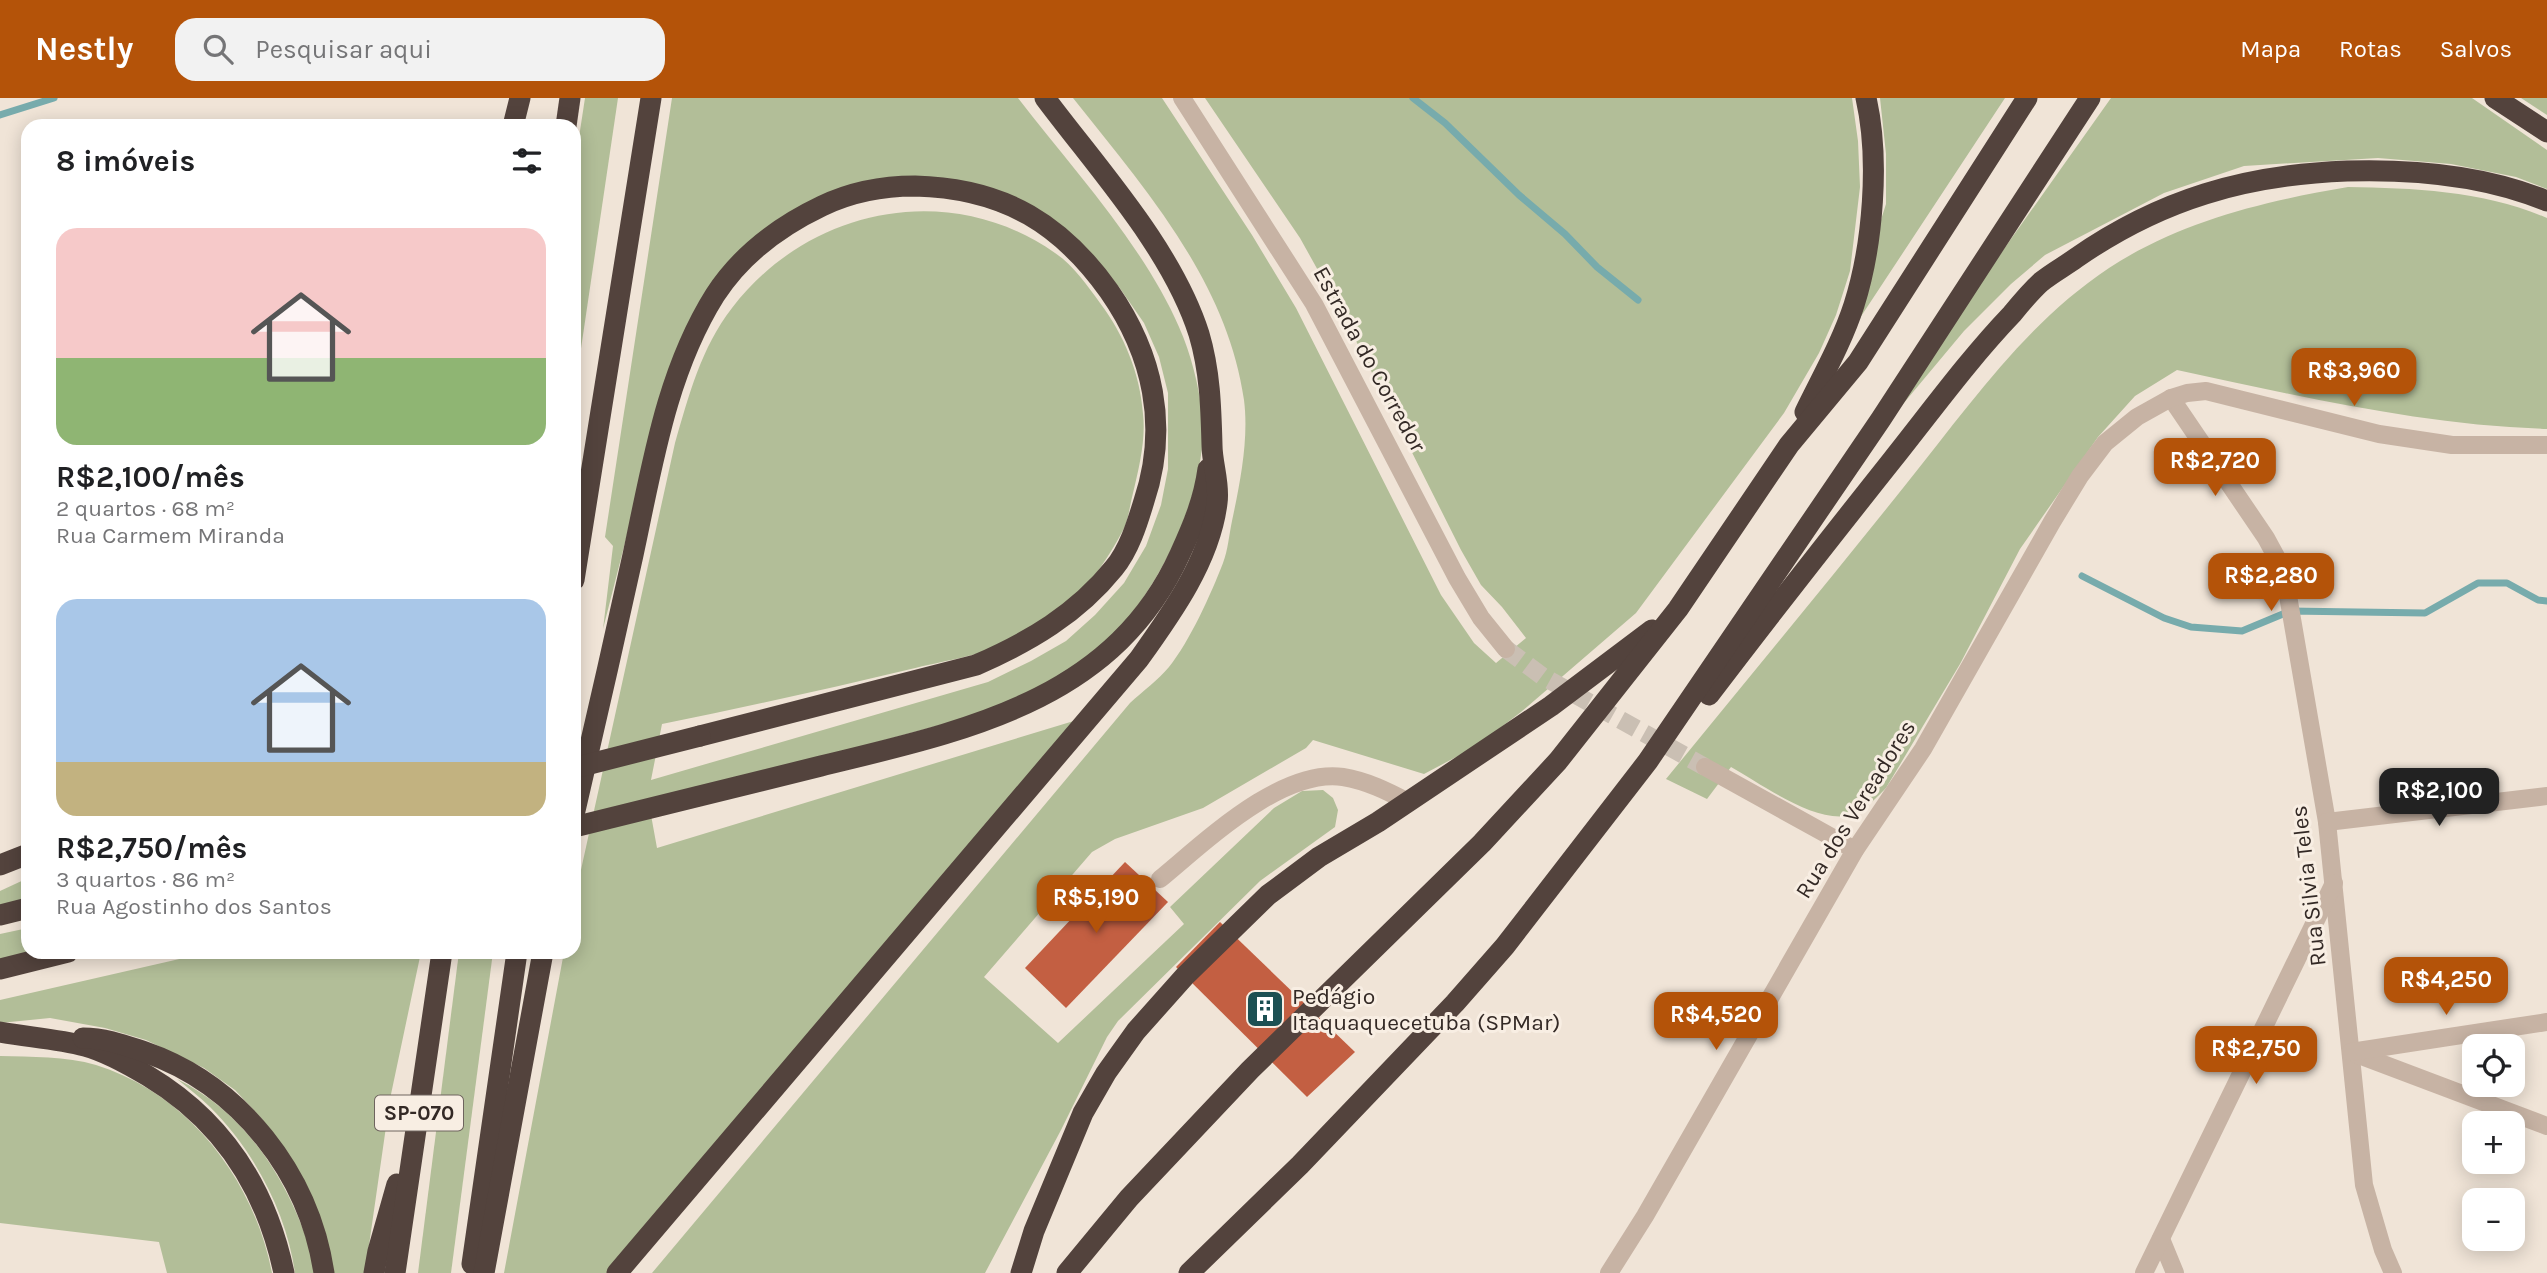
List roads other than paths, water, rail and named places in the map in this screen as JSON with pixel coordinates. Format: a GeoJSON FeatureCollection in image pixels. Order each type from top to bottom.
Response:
{"type":"FeatureCollection","features":[{"type":"Feature","properties":{"kind":"highway"},"geometry":{"type":"LineString","coordinates":[[515,119],[520,98]]}},
{"type":"Feature","properties":{"kind":"highway"},"geometry":{"type":"LineString","coordinates":[[567,119],[570,98]]}},
{"type":"Feature","properties":{"kind":"highway"},"geometry":{"type":"LineString","coordinates":[[581,536],[651,98]]}},
{"type":"Feature","properties":{"kind":"highway"},"geometry":{"type":"LineString","coordinates":[[617,1273],[1145,650],[1165,623],[1209,536],[1218,501],[1212,446],[1213,410],[1208,371],[1198,333],[1181,292],[1143,227],[1045,98]]}},
{"type":"Feature","properties":{"kind":"highway"},"geometry":{"type":"LineString","coordinates":[[1788,445],[1854,305],[1867,250],[1872,199],[1872,151],[1866,98]]}},
{"type":"Feature","properties":{"kind":"highway"},"geometry":{"type":"LineString","coordinates":[[1067,1273],[1129,1198],[1250,1070],[1482,843],[1558,761],[1678,609],[1788,445],[1858,362],[2027,98]]}},
{"type":"Feature","properties":{"kind":"highway"},"geometry":{"type":"LineString","coordinates":[[1189,1273],[1402,1062],[1472,984],[1648,761],[1881,419],[2090,98]]}},
{"type":"Feature","properties":{"kind":"highway"},"geometry":{"type":"LineString","coordinates":[[2495,98],[2547,132]]}},
{"type":"Feature","properties":{"kind":"highway"},"geometry":{"type":"LineString","coordinates":[[1648,761],[1696,712],[1761,625],[1985,343],[2041,282],[2106,237],[2167,206],[2216,190],[2269,177],[2326,172],[2431,172],[2474,179],[2528,193],[2547,201]]}},
{"type":"Feature","properties":{"kind":"highway"},"geometry":{"type":"LineString","coordinates":[[581,784],[585,765],[656,448],[681,362],[717,293],[740,264],[778,231],[833,201],[868,190],[902,186],[962,190],[1028,215],[1077,251],[1123,311],[1139,343],[1150,376],[1156,410],[1156,442],[1150,485],[1135,528],[1117,565],[1089,596],[1056,622],[1017,647],[976,665],[585,765]]}},
{"type":"Feature","properties":{"kind":"highway"},"geometry":{"type":"LineString","coordinates":[[581,825],[941,736],[1043,697],[1118,643],[1148,609],[1173,570],[1197,517],[1212,446]]}},
{"type":"Feature","properties":{"kind":"highway"},"geometry":{"type":"LineString","coordinates":[[1021,1273],[1034,1231],[1083,1114],[1106,1073],[1136,1031],[1185,976],[1268,895],[1319,857],[1408,802],[1551,706],[1678,609]]}},
{"type":"Feature","properties":{"kind":"highway"},"geometry":{"type":"LineString","coordinates":[[0,865],[21,857]]}},
{"type":"Feature","properties":{"kind":"highway"},"geometry":{"type":"LineString","coordinates":[[0,915],[21,910]]}},
{"type":"Feature","properties":{"kind":"highway"},"geometry":{"type":"LineString","coordinates":[[0,969],[40,959]]}},
{"type":"Feature","properties":{"kind":"highway","name":"SP-070"},"geometry":{"type":"LineString","coordinates":[[395,1273],[441,959]]}},
{"type":"Feature","properties":{"kind":"highway","name":"SP-070"},"geometry":{"type":"LineString","coordinates":[[470,1273],[516,959]]}},
{"type":"Feature","properties":{"kind":"highway"},"geometry":{"type":"LineString","coordinates":[[484,1273],[542,959]]}},
{"type":"Feature","properties":{"kind":"highway"},"geometry":{"type":"LineString","coordinates":[[0,1032],[85,1046],[124,1062],[165,1087],[204,1118],[234,1152],[256,1190],[273,1229],[284,1273]]}},
{"type":"Feature","properties":{"kind":"highway"},"geometry":{"type":"LineString","coordinates":[[46,1040],[103,1038],[162,1058],[197,1076],[229,1099],[264,1135],[292,1180],[314,1230],[324,1273]]}},
{"type":"Feature","properties":{"kind":"highway"},"geometry":{"type":"LineString","coordinates":[[374,1273],[420,1109]]}},
{"type":"Feature","properties":{"kind":"highway"},"geometry":{"type":"LineString","coordinates":[[1204,1273],[1300,1165]]}},
{"type":"Feature","properties":{"kind":"street","name":"Estrada do Corredor"},"geometry":{"type":"LineString","coordinates":[[1182,98],[1314,304],[1457,578],[1481,618],[1506,649]]}},
{"type":"Feature","properties":{"kind":"street"},"geometry":{"type":"LineString","coordinates":[[2171,398],[2206,391],[2379,434],[2452,445],[2547,446]]}},
{"type":"Feature","properties":{"kind":"street","name":"Rua Silvia Teles"},"geometry":{"type":"LineString","coordinates":[[2171,398],[2266,538],[2279,562],[2286,584],[2327,822],[2364,1185],[2383,1250],[2393,1273]]}},
{"type":"Feature","properties":{"kind":"street","name":"Rua dos Vereadores"},"geometry":{"type":"LineString","coordinates":[[1609,1273],[1645,1216],[1855,850],[1923,749],[2080,476],[2105,443],[2137,417],[2171,398]]}},
{"type":"Feature","properties":{"kind":"street"},"geometry":{"type":"LineString","coordinates":[[1705,767],[1855,850]]}},
{"type":"Feature","properties":{"kind":"street"},"geometry":{"type":"LineString","coordinates":[[1160,879],[1236,816],[1284,788],[1315,779],[1341,777],[1373,784],[1408,802]]}},
{"type":"Feature","properties":{"kind":"street"},"geometry":{"type":"LineString","coordinates":[[2327,822],[2547,796]]}},
{"type":"Feature","properties":{"kind":"street"},"geometry":{"type":"LineString","coordinates":[[2144,1273],[2334,883]]}},
{"type":"Feature","properties":{"kind":"street"},"geometry":{"type":"LineString","coordinates":[[2351,1052],[2547,1022]]}},
{"type":"Feature","properties":{"kind":"street"},"geometry":{"type":"LineString","coordinates":[[2351,1052],[2547,1126]]}},
{"type":"Feature","properties":{"kind":"street"},"geometry":{"type":"LineString","coordinates":[[2161,1239],[2175,1273]]}},
{"type":"Feature","properties":{"kind":"waterway"},"geometry":{"type":"LineString","coordinates":[[0,115],[54,98]]}},
{"type":"Feature","properties":{"kind":"waterway"},"geometry":{"type":"LineString","coordinates":[[1413,98],[1445,123],[1597,267],[1638,300]]}},
{"type":"Feature","properties":{"kind":"waterway"},"geometry":{"type":"LineString","coordinates":[[2082,576],[2164,618],[2191,627],[2242,631],[2290,611],[2425,613],[2478,583],[2507,583],[2538,600],[2547,601]]}},
{"type":"Feature","properties":{"kind":"tunnel"},"geometry":{"type":"LineString","coordinates":[[1506,649],[1542,676],[1705,767]]}},
{"type":"Feature","properties":{"kind":"place","name":"Pedágio Itaquaquecetuba (SPMar)"},"geometry":{"type":"Point","coordinates":[1265,1009]}}]}
